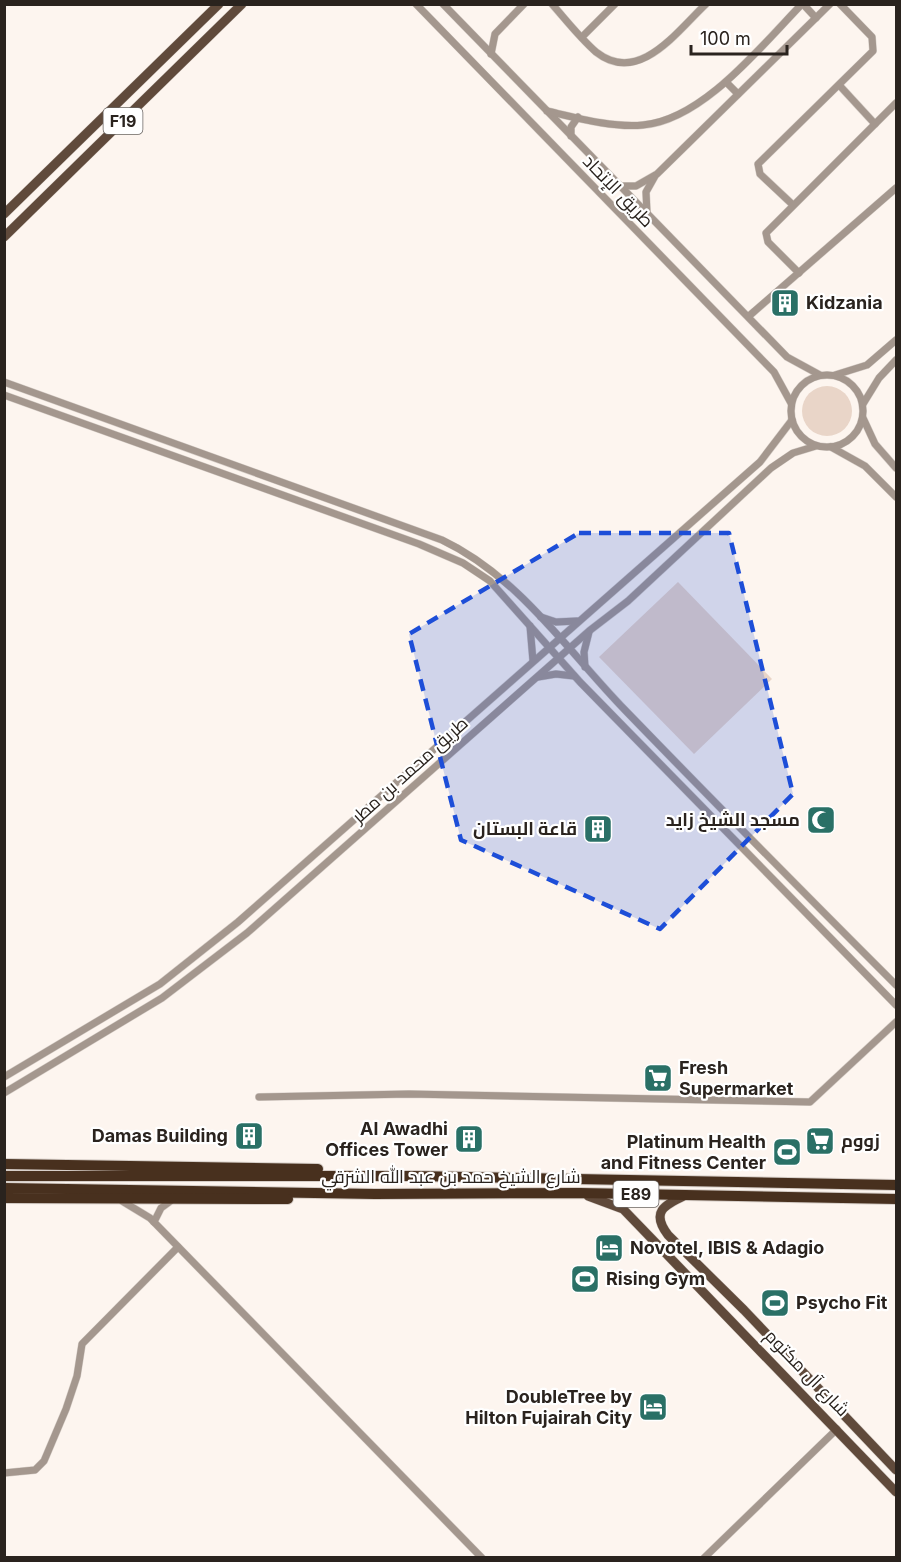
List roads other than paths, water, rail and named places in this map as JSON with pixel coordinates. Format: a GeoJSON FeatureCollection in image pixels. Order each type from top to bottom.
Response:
{"type":"FeatureCollection","features":[{"type":"Feature","properties":{"kind":"highway"},"geometry":{"type":"LineString","coordinates":[[4,1158],[36,1165]]}},
{"type":"Feature","properties":{"kind":"highway"},"geometry":{"type":"LineString","coordinates":[[4,1164],[360,1170],[401,1172],[413,1176]]}},
{"type":"Feature","properties":{"kind":"highway","name":"شارع الشيخ حمد بن عبد الله الشرقي"},"geometry":{"type":"LineString","coordinates":[[4,1176],[413,1176],[897,1185]]}},
{"type":"Feature","properties":{"kind":"highway","name":"شارع الشيخ حمد بن عبد الله الشرقي"},"geometry":{"type":"LineString","coordinates":[[4,1188],[375,1194],[687,1194],[897,1199]]}},
{"type":"Feature","properties":{"kind":"highway"},"geometry":{"type":"LineString","coordinates":[[4,1198],[238,1201],[375,1194]]}},
{"type":"Feature","properties":{"kind":"highway"},"geometry":{"type":"LineString","coordinates":[[817,1197],[829,1194],[897,1194]]}},
{"type":"Feature","properties":{"kind":"main road","name":"F19"},"geometry":{"type":"LineString","coordinates":[[4,214],[219,4]]}},
{"type":"Feature","properties":{"kind":"main road","name":"F19"},"geometry":{"type":"LineString","coordinates":[[4,237],[242,4]]}},
{"type":"Feature","properties":{"kind":"main road","name":"شارع آل مكتوم"},"geometry":{"type":"LineString","coordinates":[[580,1193],[623,1209],[897,1492]]}},
{"type":"Feature","properties":{"kind":"main road","name":"شارع آل مكتوم"},"geometry":{"type":"LineString","coordinates":[[687,1194],[666,1204],[660,1216],[663,1228],[897,1470]]}},
{"type":"Feature","properties":{"kind":"main road"},"geometry":{"type":"LineString","coordinates":[[665,1251],[668,1245],[679,1247]]}},
{"type":"Feature","properties":{"kind":"main road"},"geometry":{"type":"LineString","coordinates":[[859,1451],[874,1461],[897,1485]]}},
{"type":"Feature","properties":{"kind":"street","name":"طريق اﻹتحاد"},"geometry":{"type":"LineString","coordinates":[[416,4],[774,372],[791,403]]}},
{"type":"Feature","properties":{"kind":"street","name":"طريق اﻹتحاد"},"geometry":{"type":"LineString","coordinates":[[443,4],[788,357],[820,375]]}},
{"type":"Feature","properties":{"kind":"street"},"geometry":{"type":"LineString","coordinates":[[491,54],[495,34],[524,4]]}},
{"type":"Feature","properties":{"kind":"street"},"geometry":{"type":"LineString","coordinates":[[552,4],[603,56],[618,62],[635,63],[659,50],[706,4]]}},
{"type":"Feature","properties":{"kind":"street"},"geometry":{"type":"LineString","coordinates":[[582,37],[615,4]]}},
{"type":"Feature","properties":{"kind":"street"},"geometry":{"type":"LineString","coordinates":[[547,111],[625,125],[658,123],[698,104],[726,82],[802,4],[816,18]]}},
{"type":"Feature","properties":{"kind":"street"},"geometry":{"type":"LineString","coordinates":[[647,213],[646,192],[657,174],[830,4]]}},
{"type":"Feature","properties":{"kind":"street"},"geometry":{"type":"LineString","coordinates":[[793,205],[760,174],[759,164],[873,51],[873,37],[840,4]]}},
{"type":"Feature","properties":{"kind":"street"},"geometry":{"type":"LineString","coordinates":[[474,36],[495,34]]}},
{"type":"Feature","properties":{"kind":"street"},"geometry":{"type":"LineString","coordinates":[[726,82],[738,94]]}},
{"type":"Feature","properties":{"kind":"street"},"geometry":{"type":"LineString","coordinates":[[840,86],[875,124]]}},
{"type":"Feature","properties":{"kind":"street"},"geometry":{"type":"LineString","coordinates":[[799,273],[768,242],[766,237],[769,229],[897,103]]}},
{"type":"Feature","properties":{"kind":"street"},"geometry":{"type":"LineString","coordinates":[[572,136],[572,127],[578,117]]}},
{"type":"Feature","properties":{"kind":"street"},"geometry":{"type":"LineString","coordinates":[[621,186],[636,186],[657,174]]}},
{"type":"Feature","properties":{"kind":"street"},"geometry":{"type":"LineString","coordinates":[[749,316],[897,188]]}},
{"type":"Feature","properties":{"kind":"street"},"geometry":{"type":"LineString","coordinates":[[897,340],[867,365],[834,375],[820,375],[805,382],[791,403],[792,420],[803,438],[816,446],[831,447],[865,466],[897,497]]}},
{"type":"Feature","properties":{"kind":"street"},"geometry":{"type":"LineString","coordinates":[[863,404],[879,378],[897,360]]}},
{"type":"Feature","properties":{"kind":"street"},"geometry":{"type":"LineString","coordinates":[[834,375],[856,388],[863,404],[863,418],[875,444],[896,467]]}},
{"type":"Feature","properties":{"kind":"street"},"geometry":{"type":"LineString","coordinates":[[4,382],[442,540],[470,553],[493,570],[539,616],[655,741],[897,985]]}},
{"type":"Feature","properties":{"kind":"street"},"geometry":{"type":"LineString","coordinates":[[4,394],[419,544],[463,563],[490,582],[574,676],[897,1005]]}},
{"type":"Feature","properties":{"kind":"street"},"geometry":{"type":"LineString","coordinates":[[831,447],[851,438],[863,418]]}},
{"type":"Feature","properties":{"kind":"street","name":"طريق محمد بن مطر"},"geometry":{"type":"LineString","coordinates":[[4,1077],[160,984],[238,922],[760,462],[792,420]]}},
{"type":"Feature","properties":{"kind":"street","name":"طريق محمد بن مطر"},"geometry":{"type":"LineString","coordinates":[[4,1093],[162,998],[247,933],[589,631],[628,601],[771,468],[794,453],[816,446]]}},
{"type":"Feature","properties":{"kind":"street"},"geometry":{"type":"LineString","coordinates":[[539,616],[556,622],[579,621]]}},
{"type":"Feature","properties":{"kind":"street"},"geometry":{"type":"LineString","coordinates":[[529,623],[534,645],[533,661]]}},
{"type":"Feature","properties":{"kind":"street"},"geometry":{"type":"LineString","coordinates":[[585,667],[584,652],[589,631]]}},
{"type":"Feature","properties":{"kind":"street"},"geometry":{"type":"LineString","coordinates":[[537,677],[556,674],[574,676]]}},
{"type":"Feature","properties":{"kind":"street"},"geometry":{"type":"LineString","coordinates":[[642,745],[645,739],[655,741]]}},
{"type":"Feature","properties":{"kind":"street"},"geometry":{"type":"LineString","coordinates":[[749,854],[761,859],[764,853]]}},
{"type":"Feature","properties":{"kind":"street"},"geometry":{"type":"LineString","coordinates":[[830,937],[835,931],[843,932]]}},
{"type":"Feature","properties":{"kind":"street"},"geometry":{"type":"LineString","coordinates":[[259,1097],[409,1094],[810,1102],[897,1022]]}},
{"type":"Feature","properties":{"kind":"street"},"geometry":{"type":"LineString","coordinates":[[117,1199],[135,1207],[154,1222],[482,1557]]}},
{"type":"Feature","properties":{"kind":"street"},"geometry":{"type":"LineString","coordinates":[[154,1222],[161,1208],[172,1200]]}},
{"type":"Feature","properties":{"kind":"street"},"geometry":{"type":"LineString","coordinates":[[4,1473],[35,1470],[44,1461],[77,1376],[82,1344],[178,1247]]}},
{"type":"Feature","properties":{"kind":"street"},"geometry":{"type":"LineString","coordinates":[[704,1557],[837,1429]]}},
{"type":"Feature","properties":{"kind":"place","name":"Kidzania"},"geometry":{"type":"Point","coordinates":[785,303]}},
{"type":"Feature","properties":{"kind":"place","name":"مسجد الشيخ زايد"},"geometry":{"type":"Point","coordinates":[821,820]}},
{"type":"Feature","properties":{"kind":"place","name":"قاعة البستان"},"geometry":{"type":"Point","coordinates":[598,829]}},
{"type":"Feature","properties":{"kind":"place","name":"Fresh Supermarket"},"geometry":{"type":"Point","coordinates":[658,1078]}},
{"type":"Feature","properties":{"kind":"place","name":"Damas Building"},"geometry":{"type":"Point","coordinates":[249,1136]}},
{"type":"Feature","properties":{"kind":"place","name":"Al Awadhi Offices Tower"},"geometry":{"type":"Point","coordinates":[469,1139]}},
{"type":"Feature","properties":{"kind":"place","name":"زووم"},"geometry":{"type":"Point","coordinates":[820,1141]}},
{"type":"Feature","properties":{"kind":"place","name":"Platinum Health and Fitness Center"},"geometry":{"type":"Point","coordinates":[787,1152]}},
{"type":"Feature","properties":{"kind":"place","name":"Novotel, IBIS & Adagio"},"geometry":{"type":"Point","coordinates":[609,1248]}},
{"type":"Feature","properties":{"kind":"place","name":"Rising Gym"},"geometry":{"type":"Point","coordinates":[585,1279]}},
{"type":"Feature","properties":{"kind":"place","name":"Psycho Fit"},"geometry":{"type":"Point","coordinates":[775,1303]}},
{"type":"Feature","properties":{"kind":"place","name":"DoubleTree by Hilton Fujairah City"},"geometry":{"type":"Point","coordinates":[653,1407]}}]}
